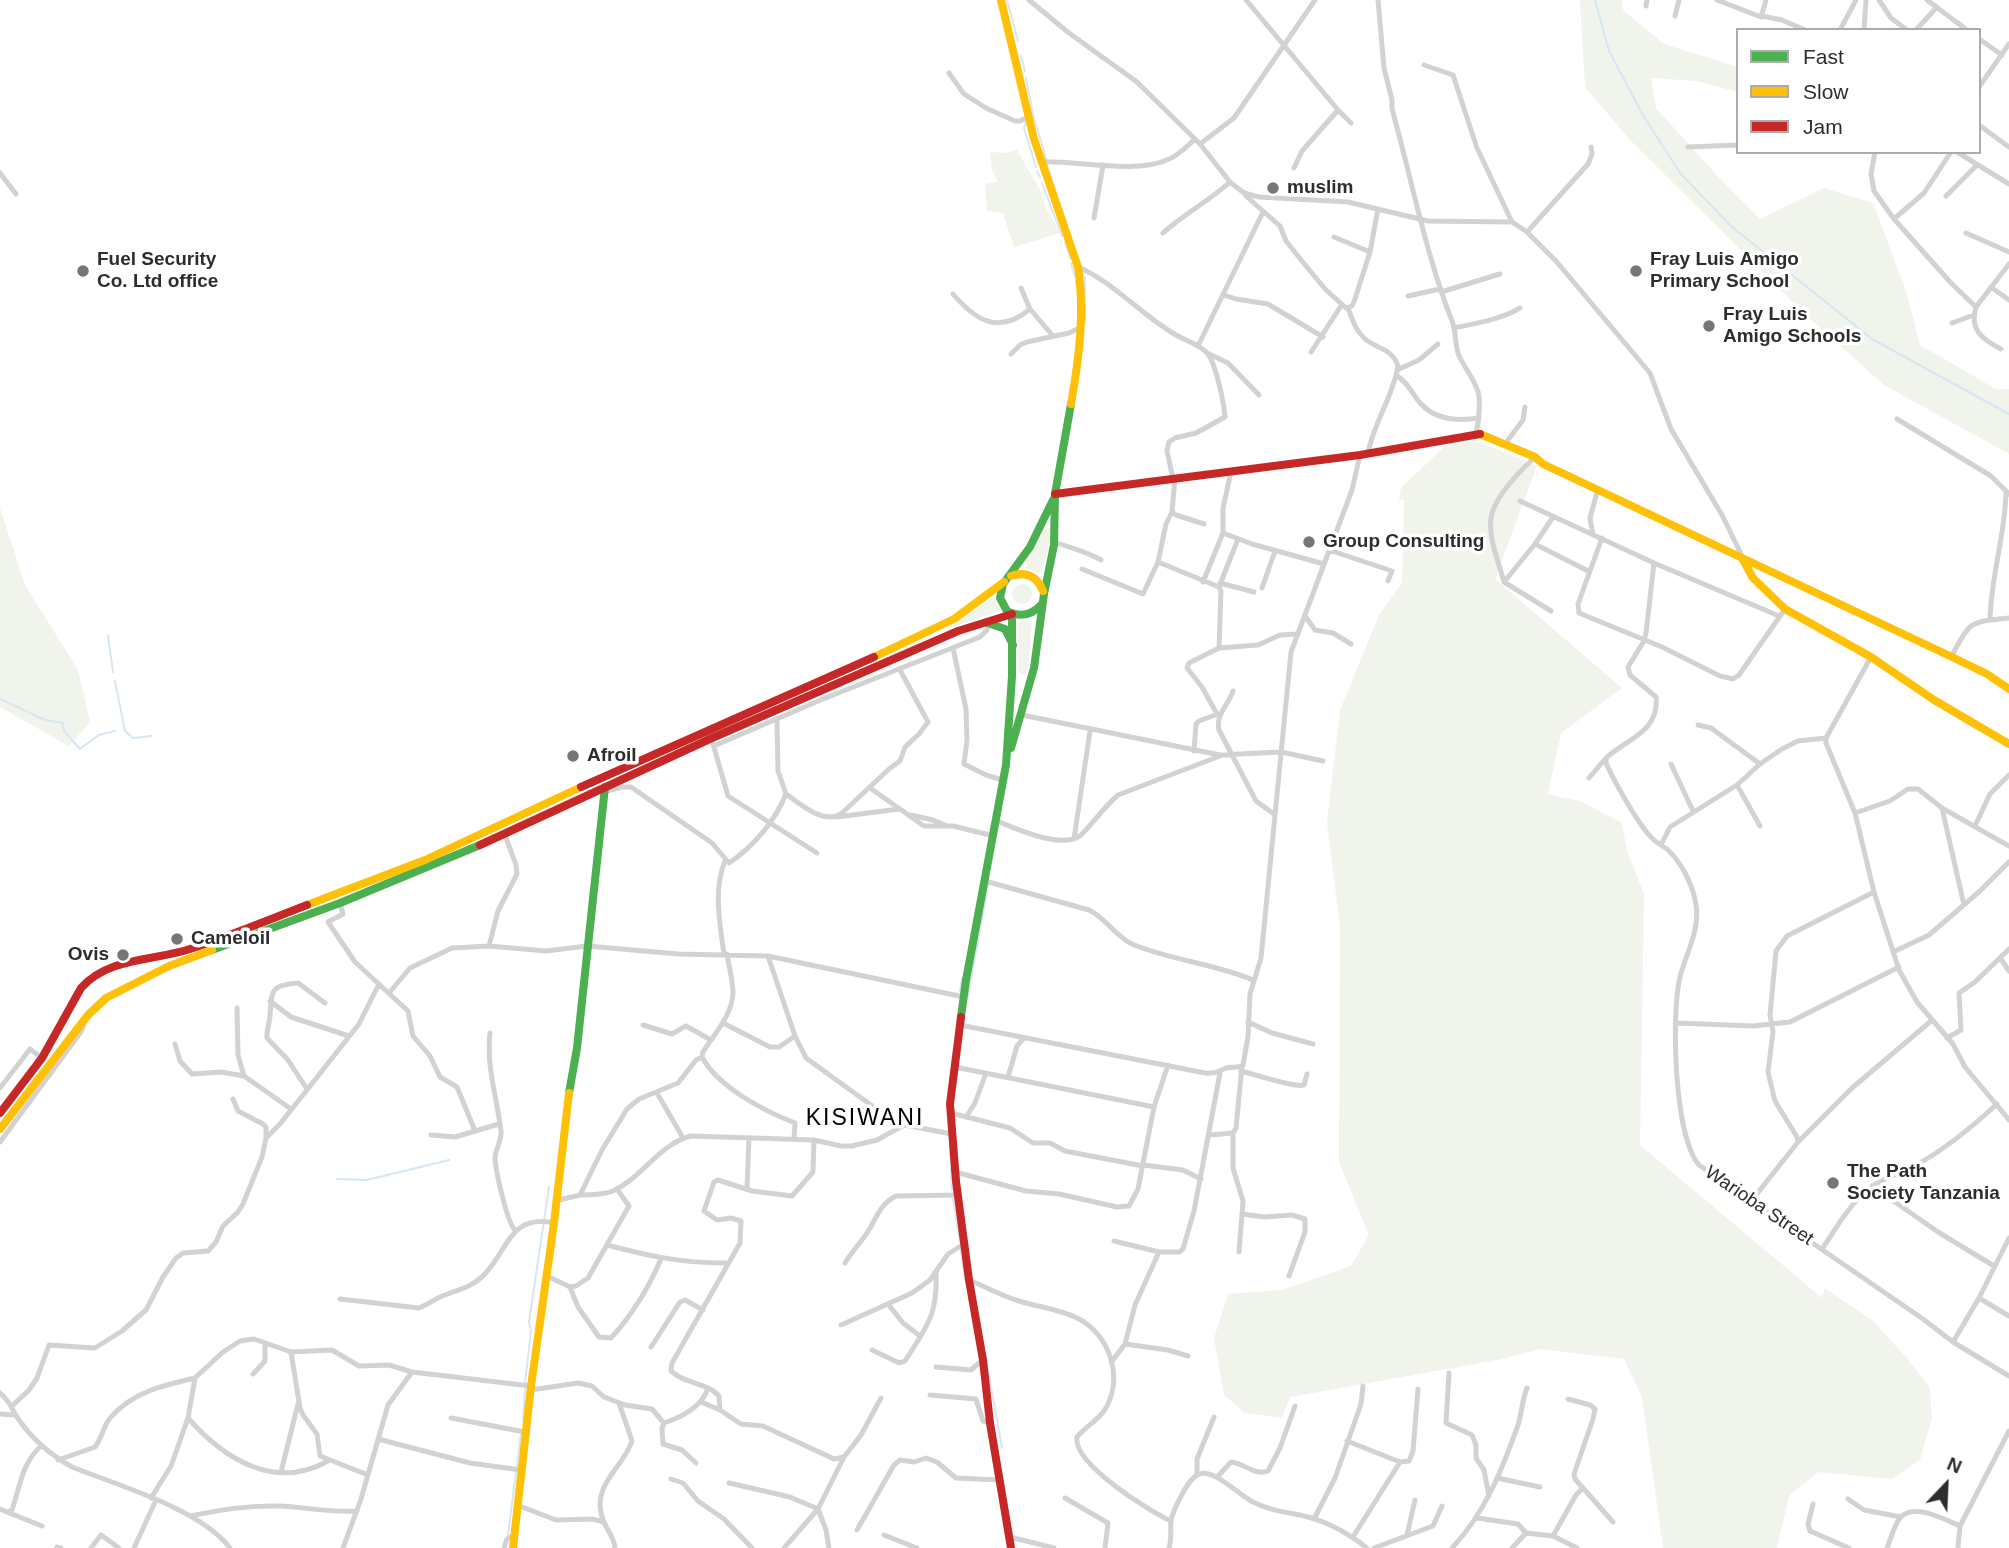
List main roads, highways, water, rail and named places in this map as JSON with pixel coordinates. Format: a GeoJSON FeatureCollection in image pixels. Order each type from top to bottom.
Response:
{"type":"FeatureCollection","features":[{"type":"Feature","properties":{"kind":"main road"},"geometry":{"type":"LineString","coordinates":[[1002,0],[1040,162],[1078,267],[1082,327],[1055,494],[1054,542],[1034,668],[1003,780],[964,996],[951,1113],[969,1280],[984,1360],[990,1423],[1012,1548]]}},
{"type":"Feature","properties":{"kind":"main road"},"geometry":{"type":"LineString","coordinates":[[1055,494],[1364,454],[1476,434],[1535,457],[1543,464],[1742,556],[1987,674],[2009,689]]}},
{"type":"Feature","properties":{"kind":"main road"},"geometry":{"type":"LineString","coordinates":[[1543,464],[1547,463],[1629,501],[1632,505]]}},
{"type":"Feature","properties":{"kind":"main road"},"geometry":{"type":"LineString","coordinates":[[1006,765],[1013,645],[1012,614],[1001,601],[1000,593],[1006,579],[1026,554],[1055,494]]}},
{"type":"Feature","properties":{"kind":"main road"},"geometry":{"type":"LineString","coordinates":[[1742,556],[1754,578],[1782,613],[1871,657],[1925,694],[2006,743]]}},
{"type":"Feature","properties":{"kind":"main road"},"geometry":{"type":"LineString","coordinates":[[0,1113],[41,1058],[74,1000],[97,973],[129,962],[187,950],[425,860],[617,770],[926,634],[954,619],[1006,579],[1019,573],[1033,576],[1039,581],[1043,598],[1040,608],[1029,616],[1012,614],[974,625],[505,835],[340,903],[169,966],[136,982],[106,998],[88,1014],[0,1129]]}},
{"type":"Feature","properties":{"kind":"main road"},"geometry":{"type":"LineString","coordinates":[[974,625],[988,622],[1005,629],[1013,645]]}},
{"type":"Feature","properties":{"kind":"main road"},"geometry":{"type":"LineString","coordinates":[[513,1548],[531,1388],[554,1223],[564,1121],[577,1048],[605,789]]}},
{"type":"Feature","properties":{"kind":"main road"},"geometry":{"type":"LineString","coordinates":[[129,962],[138,963],[142,967],[143,976],[136,982]]}},
{"type":"Feature","properties":{"kind":"main road"},"geometry":{"type":"LineString","coordinates":[[74,1000],[72,1007],[75,1013],[82,1016],[88,1014]]}},
{"type":"Feature","properties":{"kind":"waterway"},"geometry":{"type":"LineString","coordinates":[[1007,0],[1018,41]]}},
{"type":"Feature","properties":{"kind":"waterway"},"geometry":{"type":"LineString","coordinates":[[1595,0],[1609,51],[1643,115],[1680,173],[1732,227],[1872,339],[2009,414]]}},
{"type":"Feature","properties":{"kind":"waterway"},"geometry":{"type":"LineString","coordinates":[[1021,56],[1025,71]]}},
{"type":"Feature","properties":{"kind":"waterway"},"geometry":{"type":"LineString","coordinates":[[1026,78],[1046,159]]}},
{"type":"Feature","properties":{"kind":"waterway"},"geometry":{"type":"LineString","coordinates":[[1026,121],[1024,128],[1036,167]]}},
{"type":"Feature","properties":{"kind":"waterway"},"geometry":{"type":"LineString","coordinates":[[1047,165],[1057,196]]}},
{"type":"Feature","properties":{"kind":"waterway"},"geometry":{"type":"LineString","coordinates":[[1037,171],[1040,177]]}},
{"type":"Feature","properties":{"kind":"waterway"},"geometry":{"type":"LineString","coordinates":[[1042,183],[1062,236]]}},
{"type":"Feature","properties":{"kind":"waterway"},"geometry":{"type":"LineString","coordinates":[[1059,202],[1067,225]]}},
{"type":"Feature","properties":{"kind":"waterway"},"geometry":{"type":"LineString","coordinates":[[1065,242],[1070,258]]}},
{"type":"Feature","properties":{"kind":"waterway"},"geometry":{"type":"LineString","coordinates":[[1071,263],[1075,277]]}},
{"type":"Feature","properties":{"kind":"waterway"},"geometry":{"type":"LineString","coordinates":[[1085,277],[1085,322]]}},
{"type":"Feature","properties":{"kind":"waterway"},"geometry":{"type":"LineString","coordinates":[[1076,281],[1077,289]]}},
{"type":"Feature","properties":{"kind":"waterway"},"geometry":{"type":"LineString","coordinates":[[108,636],[113,672]]}},
{"type":"Feature","properties":{"kind":"waterway"},"geometry":{"type":"LineString","coordinates":[[115,681],[125,731],[133,738],[152,736]]}},
{"type":"Feature","properties":{"kind":"waterway"},"geometry":{"type":"LineString","coordinates":[[0,699],[45,720],[63,723],[64,731],[80,749],[99,735],[115,731]]}},
{"type":"Feature","properties":{"kind":"waterway"},"geometry":{"type":"LineString","coordinates":[[968,996],[988,885]]}},
{"type":"Feature","properties":{"kind":"waterway"},"geometry":{"type":"LineString","coordinates":[[960,991],[962,978]]}},
{"type":"Feature","properties":{"kind":"waterway"},"geometry":{"type":"LineString","coordinates":[[950,1149],[952,1190]]}},
{"type":"Feature","properties":{"kind":"waterway"},"geometry":{"type":"LineString","coordinates":[[337,1179],[367,1180],[449,1160]]}},
{"type":"Feature","properties":{"kind":"waterway"},"geometry":{"type":"LineString","coordinates":[[525,1383],[531,1331],[529,1322],[549,1187]]}},
{"type":"Feature","properties":{"kind":"waterway"},"geometry":{"type":"LineString","coordinates":[[953,1199],[960,1242]]}},
{"type":"Feature","properties":{"kind":"waterway"},"geometry":{"type":"LineString","coordinates":[[961,1250],[965,1279]]}},
{"type":"Feature","properties":{"kind":"waterway"},"geometry":{"type":"LineString","coordinates":[[988,1370],[1002,1448]]}},
{"type":"Feature","properties":{"kind":"waterway"},"geometry":{"type":"LineString","coordinates":[[523,1421],[525,1388]]}},
{"type":"Feature","properties":{"kind":"waterway"},"geometry":{"type":"LineString","coordinates":[[517,1466],[521,1433]]}},
{"type":"Feature","properties":{"kind":"waterway"},"geometry":{"type":"LineString","coordinates":[[508,1535],[516,1472]]}},
{"type":"Feature","properties":{"kind":"place","name":"muslim"},"geometry":{"type":"Point","coordinates":[1273,188]}},
{"type":"Feature","properties":{"kind":"place","name":"Fuel Security Co. Ltd office"},"geometry":{"type":"Point","coordinates":[83,271]}},
{"type":"Feature","properties":{"kind":"place","name":"Fray Luis Amigo Primary School"},"geometry":{"type":"Point","coordinates":[1636,271]}},
{"type":"Feature","properties":{"kind":"place","name":"Fray Luis Amigo Schools"},"geometry":{"type":"Point","coordinates":[1709,326]}},
{"type":"Feature","properties":{"kind":"place","name":"Group Consulting"},"geometry":{"type":"Point","coordinates":[1309,542]}},
{"type":"Feature","properties":{"kind":"place","name":"Afroil"},"geometry":{"type":"Point","coordinates":[573,756]}},
{"type":"Feature","properties":{"kind":"place","name":"Cameloil"},"geometry":{"type":"Point","coordinates":[177,939]}},
{"type":"Feature","properties":{"kind":"place","name":"Ovis"},"geometry":{"type":"Point","coordinates":[123,955]}},
{"type":"Feature","properties":{"kind":"place","name":"The Path Society Tanzania"},"geometry":{"type":"Point","coordinates":[1833,1183]}},
{"type":"Feature","properties":{"kind":"district","name":"KISIWANI"},"geometry":{"type":"Point","coordinates":[865,1119]}}]}
